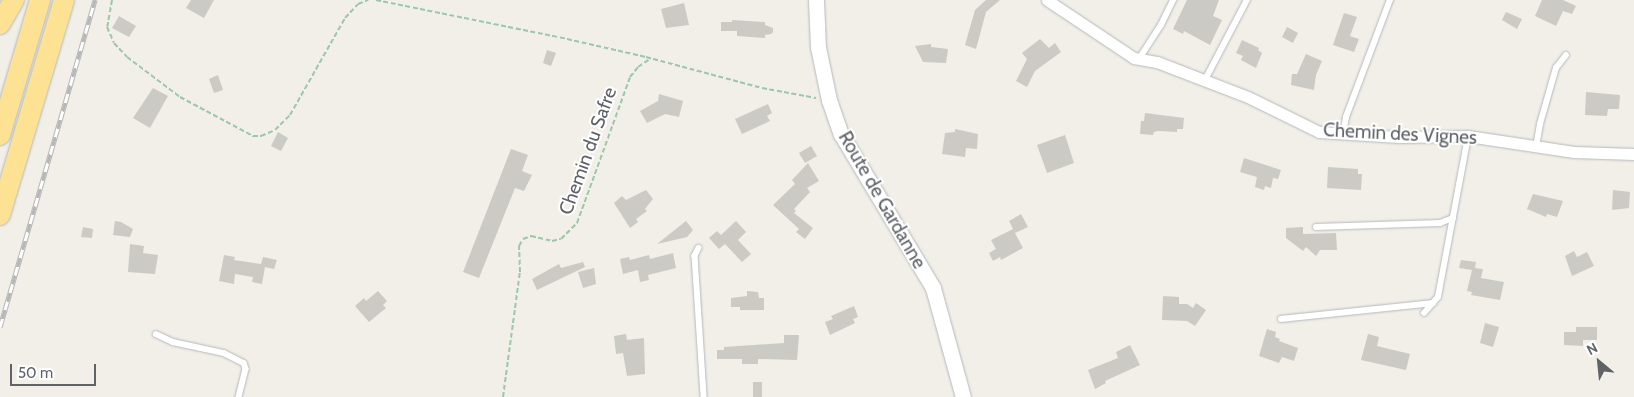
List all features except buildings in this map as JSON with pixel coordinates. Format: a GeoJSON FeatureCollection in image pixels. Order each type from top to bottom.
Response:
{"type":"FeatureCollection","features":[{"type":"Feature","properties":{"kind":"highway"},"geometry":{"type":"LineString","coordinates":[[0,24],[14,0]]}},
{"type":"Feature","properties":{"kind":"highway"},"geometry":{"type":"LineString","coordinates":[[0,135],[6,84],[40,0]]}},
{"type":"Feature","properties":{"kind":"highway"},"geometry":{"type":"LineString","coordinates":[[0,215],[64,0]]}},
{"type":"Feature","properties":{"kind":"street","name":"Route de Gardanne"},"geometry":{"type":"LineString","coordinates":[[816,0],[818,47],[828,100],[841,134],[933,288],[962,397]]}},
{"type":"Feature","properties":{"kind":"street","name":"Chemin des Vignes"},"geometry":{"type":"LineString","coordinates":[[1047,0],[1134,58],[1157,62],[1248,97],[1319,132],[1398,137],[1468,136],[1574,152],[1634,154]]}},
{"type":"Feature","properties":{"kind":"lane"},"geometry":{"type":"LineString","coordinates":[[1139,58],[1161,24],[1173,0]]}},
{"type":"Feature","properties":{"kind":"lane"},"geometry":{"type":"LineString","coordinates":[[1205,80],[1247,0]]}},
{"type":"Feature","properties":{"kind":"lane"},"geometry":{"type":"LineString","coordinates":[[1343,133],[1346,117],[1390,0]]}},
{"type":"Feature","properties":{"kind":"lane"},"geometry":{"type":"LineString","coordinates":[[1536,147],[1540,124],[1556,68],[1566,55]]}},
{"type":"Feature","properties":{"kind":"lane"},"geometry":{"type":"LineString","coordinates":[[1424,313],[1438,297],[1468,136]]}},
{"type":"Feature","properties":{"kind":"lane"},"geometry":{"type":"LineString","coordinates":[[1316,227],[1440,223],[1453,218]]}},
{"type":"Feature","properties":{"kind":"lane"},"geometry":{"type":"LineString","coordinates":[[698,248],[694,256],[704,397]]}},
{"type":"Feature","properties":{"kind":"lane"},"geometry":{"type":"LineString","coordinates":[[1281,319],[1433,303]]}},
{"type":"Feature","properties":{"kind":"lane"},"geometry":{"type":"LineString","coordinates":[[156,334],[173,342],[224,353],[244,363],[246,369],[239,397]]}},
{"type":"Feature","properties":{"kind":"path"},"geometry":{"type":"LineString","coordinates":[[112,0],[107,27],[114,43],[126,57],[180,97],[253,136],[262,136],[275,130],[290,115],[345,18],[358,4],[368,0]]}},
{"type":"Feature","properties":{"kind":"path"},"geometry":{"type":"LineString","coordinates":[[376,0],[651,58],[762,88],[828,100]]}},
{"type":"Feature","properties":{"kind":"path","name":"Chemin du Safre"},"geometry":{"type":"LineString","coordinates":[[503,397],[520,272],[519,246],[523,239],[531,236],[552,241],[561,239],[577,223],[630,77],[638,67],[651,58]]}},
{"type":"Feature","properties":{"kind":"railway"},"geometry":{"type":"LineString","coordinates":[[0,327],[95,0]]}}]}
